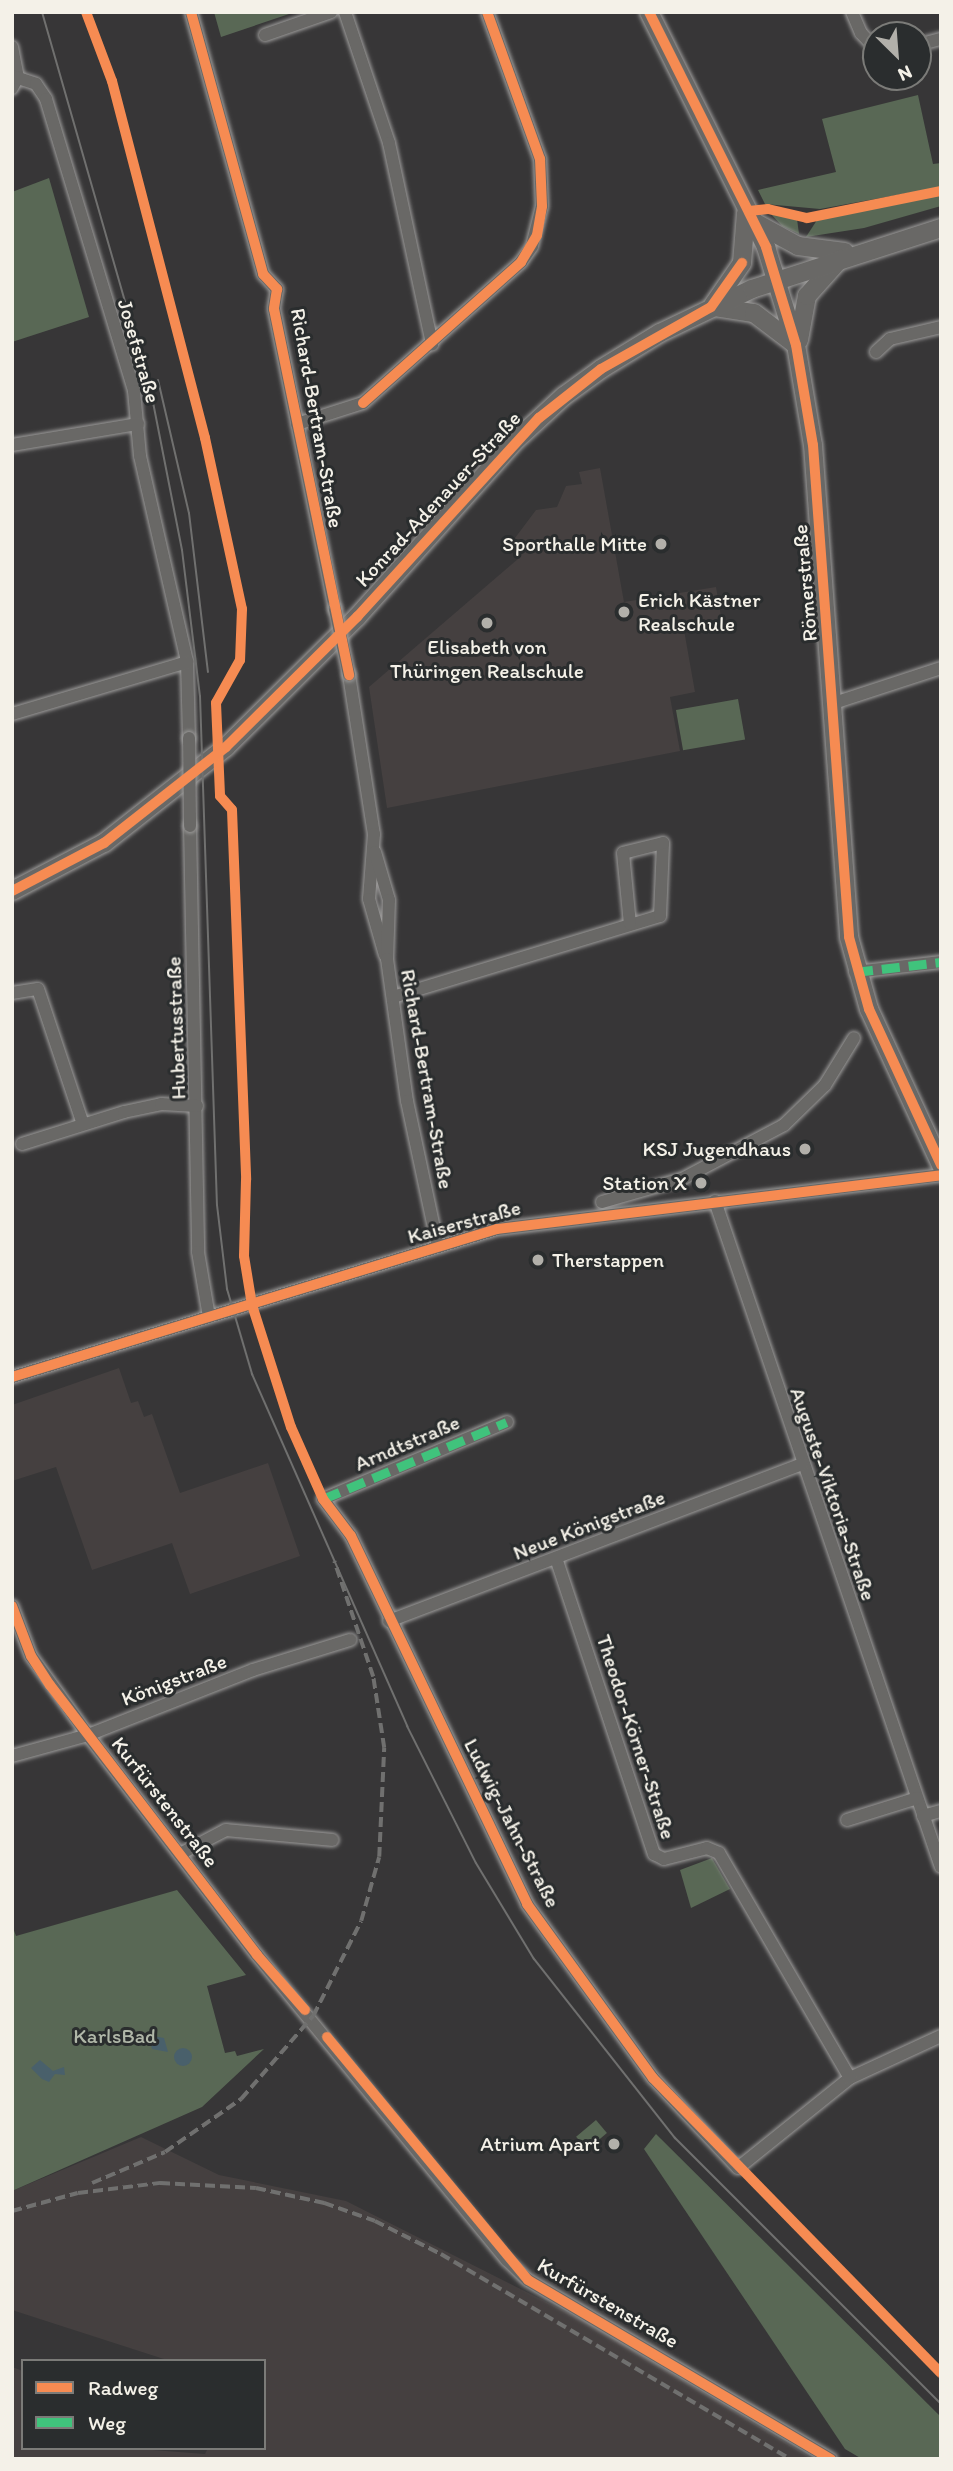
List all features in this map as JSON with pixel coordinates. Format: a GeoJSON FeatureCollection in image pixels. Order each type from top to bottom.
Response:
{"type":"FeatureCollection","features":[{"type":"Feature","properties":{"kind":"main road","name":"Römerstraße"},"geometry":{"type":"LineString","coordinates":[[649,12],[754,222],[778,279],[797,348],[813,444],[855,972],[941,1165]]}},
{"type":"Feature","properties":{"kind":"main road"},"geometry":{"type":"LineString","coordinates":[[746,206],[742,263],[711,307],[754,313],[797,348],[807,296],[849,255]]}},
{"type":"Feature","properties":{"kind":"main road"},"geometry":{"type":"LineString","coordinates":[[754,222],[798,246],[849,255]]}},
{"type":"Feature","properties":{"kind":"main road","name":"Konrad-Adenauer-Straße"},"geometry":{"type":"LineString","coordinates":[[12,891],[104,843],[226,747],[357,617],[539,418],[601,369],[711,307],[778,279],[941,228]]}},
{"type":"Feature","properties":{"kind":"street","name":"Richard-Bertram-Straße"},"geometry":{"type":"LineString","coordinates":[[191,12],[263,274],[277,289],[274,309],[369,780],[375,852],[389,900],[387,959]]}},
{"type":"Feature","properties":{"kind":"street"},"geometry":{"type":"LineString","coordinates":[[265,35],[331,12]]}},
{"type":"Feature","properties":{"kind":"street"},"geometry":{"type":"LineString","coordinates":[[345,12],[390,144],[432,344]]}},
{"type":"Feature","properties":{"kind":"street"},"geometry":{"type":"LineString","coordinates":[[297,424],[363,403],[521,262],[539,225],[540,159],[487,12]]}},
{"type":"Feature","properties":{"kind":"street"},"geometry":{"type":"LineString","coordinates":[[852,12],[862,35]]}},
{"type":"Feature","properties":{"kind":"street"},"geometry":{"type":"LineString","coordinates":[[12,47],[14,80]]}},
{"type":"Feature","properties":{"kind":"street","name":"Josefstraße"},"geometry":{"type":"LineString","coordinates":[[14,80],[36,84],[50,111],[134,391],[140,456],[187,662],[189,738]]}},
{"type":"Feature","properties":{"kind":"street"},"geometry":{"type":"LineString","coordinates":[[876,352],[890,339],[941,327]]}},
{"type":"Feature","properties":{"kind":"street"},"geometry":{"type":"LineString","coordinates":[[12,445],[138,424]]}},
{"type":"Feature","properties":{"kind":"street"},"geometry":{"type":"LineString","coordinates":[[12,714],[187,662]]}},
{"type":"Feature","properties":{"kind":"street"},"geometry":{"type":"LineString","coordinates":[[834,703],[941,668]]}},
{"type":"Feature","properties":{"kind":"street","name":"Hubertusstraße"},"geometry":{"type":"LineString","coordinates":[[189,738],[198,1252],[209,1317]]}},
{"type":"Feature","properties":{"kind":"street"},"geometry":{"type":"LineString","coordinates":[[393,997],[660,916],[663,843],[623,853],[630,924]]}},
{"type":"Feature","properties":{"kind":"street","name":"Richard-Bertram-Straße"},"geometry":{"type":"LineString","coordinates":[[375,852],[369,899],[387,959],[407,1101],[438,1247]]}},
{"type":"Feature","properties":{"kind":"street"},"geometry":{"type":"LineString","coordinates":[[855,972],[941,962]]}},
{"type":"Feature","properties":{"kind":"street"},"geometry":{"type":"LineString","coordinates":[[12,993],[38,989],[83,1124]]}},
{"type":"Feature","properties":{"kind":"street"},"geometry":{"type":"LineString","coordinates":[[602,1202],[682,1179],[784,1125],[825,1085],[853,1038]]}},
{"type":"Feature","properties":{"kind":"street"},"geometry":{"type":"LineString","coordinates":[[22,1144],[83,1124],[161,1104],[197,1106]]}},
{"type":"Feature","properties":{"kind":"street","name":"Kaiserstraße"},"geometry":{"type":"LineString","coordinates":[[12,1377],[508,1227],[941,1175]]}},
{"type":"Feature","properties":{"kind":"street"},"geometry":{"type":"LineString","coordinates":[[682,1179],[687,1204]]}},
{"type":"Feature","properties":{"kind":"street","name":"Auguste-Viktoria-Straße"},"geometry":{"type":"LineString","coordinates":[[715,1201],[802,1464],[941,1867]]}},
{"type":"Feature","properties":{"kind":"street","name":"Arndtstraße"},"geometry":{"type":"LineString","coordinates":[[323,1499],[507,1422]]}},
{"type":"Feature","properties":{"kind":"street","name":"Neue Königstraße"},"geometry":{"type":"LineString","coordinates":[[389,1621],[802,1464]]}},
{"type":"Feature","properties":{"kind":"street","name":"Ludwig-Jahn-Straße"},"geometry":{"type":"LineString","coordinates":[[323,1499],[351,1536],[389,1621],[527,1904],[653,2078],[738,2168],[850,2078]]}},
{"type":"Feature","properties":{"kind":"street","name":"Theodor-Körner-Straße"},"geometry":{"type":"LineString","coordinates":[[556,1558],[653,1854],[664,1859],[707,1848],[719,1853],[850,2078]]}},
{"type":"Feature","properties":{"kind":"street","name":"Kurfürstenstraße"},"geometry":{"type":"LineString","coordinates":[[12,1606],[31,1656],[88,1735],[257,1955],[521,2275],[831,2459]]}},
{"type":"Feature","properties":{"kind":"street","name":"Königstraße"},"geometry":{"type":"LineString","coordinates":[[12,1756],[88,1735],[253,1671],[350,1640]]}},
{"type":"Feature","properties":{"kind":"street"},"geometry":{"type":"LineString","coordinates":[[848,1821],[917,1798]]}},
{"type":"Feature","properties":{"kind":"street"},"geometry":{"type":"LineString","coordinates":[[923,1816],[941,1811]]}},
{"type":"Feature","properties":{"kind":"street"},"geometry":{"type":"LineString","coordinates":[[180,1854],[226,1830],[333,1840]]}},
{"type":"Feature","properties":{"kind":"street"},"geometry":{"type":"LineString","coordinates":[[850,2078],[941,2036]]}},
{"type":"Feature","properties":{"kind":"shaded area"},"geometry":{"type":"Polygon","coordinates":[[[600,468],[624,602],[716,587],[722,622],[684,630],[695,692],[670,697],[680,751],[387,808],[369,687],[518,559],[515,538],[536,510],[557,507],[566,486],[582,484],[579,472],[600,468]]]}},
{"type":"Feature","properties":{"kind":"shaded area"},"geometry":{"type":"Polygon","coordinates":[[[119,1368],[131,1403],[138,1401],[144,1417],[152,1414],[180,1493],[268,1463],[300,1556],[190,1594],[172,1543],[92,1570],[56,1467],[12,1481],[12,1405],[119,1368]]]}},
{"type":"Feature","properties":{"kind":"shaded area"},"geometry":{"type":"Polygon","coordinates":[[[141,2137],[219,2175],[346,2201],[588,2323],[813,2459],[12,2459],[12,2367],[21,2370],[21,2450],[153,2450],[205,2454],[207,2450],[266,2450],[266,2359],[164,2359],[12,2310],[12,2191],[141,2137]]]}},
{"type":"Feature","properties":{"kind":"green space"},"geometry":{"type":"Polygon","coordinates":[[[214,12],[295,12],[221,37],[214,12]]]}},
{"type":"Feature","properties":{"kind":"green space"},"geometry":{"type":"Polygon","coordinates":[[[918,95],[933,164],[941,163],[941,187],[820,209],[765,204],[758,190],[836,172],[822,119],[918,95]]]}},
{"type":"Feature","properties":{"kind":"green space"},"geometry":{"type":"Polygon","coordinates":[[[49,178],[89,317],[12,342],[12,192],[49,178]]]}},
{"type":"Feature","properties":{"kind":"green space"},"geometry":{"type":"Polygon","coordinates":[[[941,194],[941,206],[864,228],[806,237],[817,220],[941,194]]]}},
{"type":"Feature","properties":{"kind":"green space"},"geometry":{"type":"Polygon","coordinates":[[[770,213],[797,219],[799,234],[782,226],[770,213]]]}},
{"type":"Feature","properties":{"kind":"green space"},"geometry":{"type":"Polygon","coordinates":[[[738,699],[745,739],[683,750],[676,710],[738,699]]]}},
{"type":"Feature","properties":{"kind":"green space"},"geometry":{"type":"Polygon","coordinates":[[[712,1858],[730,1889],[691,1908],[680,1870],[712,1858]]]}},
{"type":"Feature","properties":{"kind":"green space","name":"KarlsBad"},"geometry":{"type":"Polygon","coordinates":[[[177,1890],[246,1975],[207,1986],[225,2053],[235,2051],[237,2056],[264,2049],[202,2107],[12,2191],[12,1925],[16,1936],[177,1890]]]}},
{"type":"Feature","properties":{"kind":"green space"},"geometry":{"type":"Polygon","coordinates":[[[596,2120],[607,2133],[587,2150],[576,2137],[596,2120]]]}},
{"type":"Feature","properties":{"kind":"green space"},"geometry":{"type":"Polygon","coordinates":[[[656,2134],[941,2417],[941,2459],[862,2459],[845,2449],[644,2149],[656,2134]]]}},
{"type":"Feature","properties":{"kind":"water"},"geometry":{"type":"Polygon","coordinates":[[[148,2035],[164,2038],[168,2052],[152,2049],[148,2035]]]}},
{"type":"Feature","properties":{"kind":"water"},"geometry":{"type":"Polygon","coordinates":[[[183,2048],[189,2051],[192,2057],[189,2063],[183,2066],[177,2063],[174,2057],[177,2051],[183,2048]]]}},
{"type":"Feature","properties":{"kind":"water"},"geometry":{"type":"Polygon","coordinates":[[[40,2060],[53,2071],[64,2067],[65,2075],[55,2074],[49,2082],[42,2079],[31,2068],[40,2060]]]}},
{"type":"Feature","properties":{"kind":"tram line"},"geometry":{"type":"LineString","coordinates":[[42,12],[151,392],[182,550],[200,696],[217,1205],[227,1289],[252,1374],[407,1726],[476,1863],[534,1959],[675,2138],[941,2404]]}},
{"type":"Feature","properties":{"kind":"tram line"},"geometry":{"type":"LineString","coordinates":[[158,380],[189,513],[208,672]]}},
{"type":"Feature","properties":{"kind":"railway"},"geometry":{"type":"LineString","coordinates":[[92,2183],[165,2152],[241,2099],[313,2016],[361,1921],[379,1857],[384,1748],[373,1677],[334,1561]]}},
{"type":"Feature","properties":{"kind":"railway"},"geometry":{"type":"LineString","coordinates":[[12,2211],[78,2193],[160,2183],[256,2188],[324,2203],[375,2221],[441,2254],[790,2459]]}},
{"type":"Feature","properties":{"kind":"marked path"},"geometry":{"type":"LineString","coordinates":[[855,972],[941,962]]}},
{"type":"Feature","properties":{"kind":"marked path"},"geometry":{"type":"LineString","coordinates":[[323,1499],[507,1422]]}},
{"type":"Feature","properties":{"kind":"cycle path"},"geometry":{"type":"LineString","coordinates":[[86,12],[112,81],[205,438],[242,609],[240,660],[216,703],[220,796],[232,810],[246,1180],[244,1256],[252,1305],[291,1427],[323,1499],[351,1536],[527,1904],[653,2078],[941,2373]]}},
{"type":"Feature","properties":{"kind":"cycle path"},"geometry":{"type":"LineString","coordinates":[[191,12],[263,274],[277,289],[274,309],[349,675]]}},
{"type":"Feature","properties":{"kind":"cycle path"},"geometry":{"type":"LineString","coordinates":[[363,403],[521,262],[537,235],[542,206],[540,159],[487,12]]}},
{"type":"Feature","properties":{"kind":"cycle path"},"geometry":{"type":"LineString","coordinates":[[649,12],[766,247],[796,345],[813,445],[849,937],[869,1009],[941,1165]]}},
{"type":"Feature","properties":{"kind":"cycle path"},"geometry":{"type":"LineString","coordinates":[[749,211],[768,209],[807,218],[941,191]]}},
{"type":"Feature","properties":{"kind":"cycle path"},"geometry":{"type":"LineString","coordinates":[[12,891],[104,843],[226,747],[357,617],[539,418],[601,369],[711,307],[742,263]]}},
{"type":"Feature","properties":{"kind":"cycle path"},"geometry":{"type":"LineString","coordinates":[[12,1377],[497,1229],[941,1175]]}},
{"type":"Feature","properties":{"kind":"cycle path"},"geometry":{"type":"LineString","coordinates":[[12,1606],[31,1656],[50,1685],[257,1955],[305,2010]]}},
{"type":"Feature","properties":{"kind":"cycle path"},"geometry":{"type":"LineString","coordinates":[[327,2037],[528,2280],[831,2459]]}},
{"type":"Feature","properties":{"kind":"place","name":"Sporthalle Mitte"},"geometry":{"type":"Point","coordinates":[661,544]}},
{"type":"Feature","properties":{"kind":"place","name":"Erich Kästner Realschule"},"geometry":{"type":"Point","coordinates":[624,612]}},
{"type":"Feature","properties":{"kind":"place","name":"Elisabeth von Thüringen Realschule"},"geometry":{"type":"Point","coordinates":[487,623]}},
{"type":"Feature","properties":{"kind":"place","name":"KSJ Jugendhaus"},"geometry":{"type":"Point","coordinates":[805,1149]}},
{"type":"Feature","properties":{"kind":"place","name":"Station X"},"geometry":{"type":"Point","coordinates":[701,1183]}},
{"type":"Feature","properties":{"kind":"place","name":"Therstappen"},"geometry":{"type":"Point","coordinates":[538,1260]}},
{"type":"Feature","properties":{"kind":"place","name":"Atrium Apart"},"geometry":{"type":"Point","coordinates":[614,2144]}}]}
